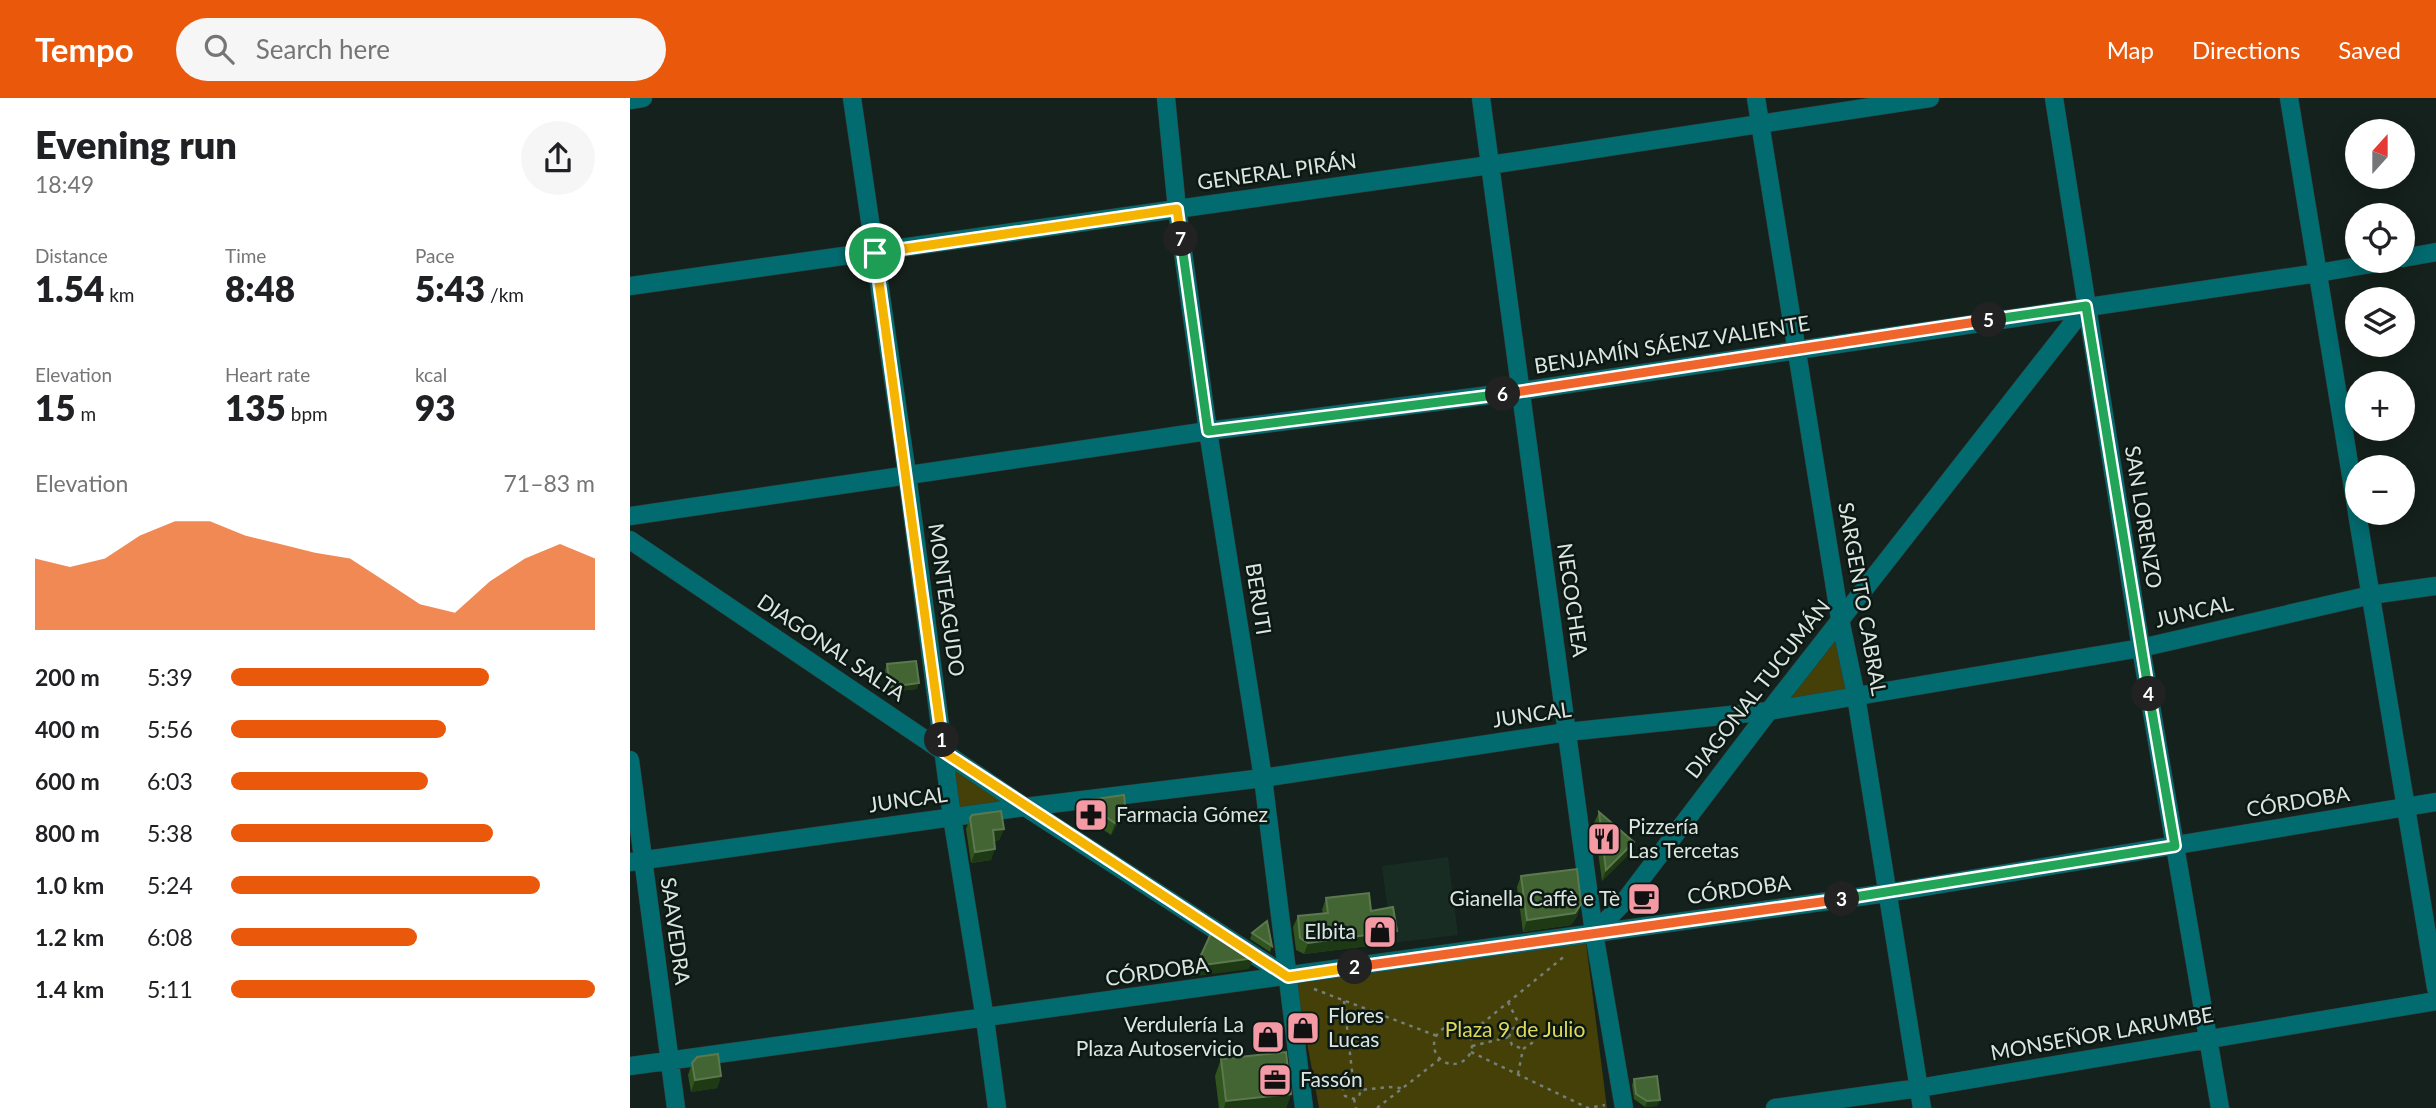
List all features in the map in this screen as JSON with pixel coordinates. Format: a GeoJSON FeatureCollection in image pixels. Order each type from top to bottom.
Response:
{"type":"FeatureCollection","features":[{"type":"Feature","properties":{"kind":"street"},"geometry":{"type":"LineString","coordinates":[[630,100],[643,98]]}},
{"type":"Feature","properties":{"kind":"street","name":"MONTEAGUDO"},"geometry":{"type":"LineString","coordinates":[[852,98],[907,474],[952,817],[997,1108]]}},
{"type":"Feature","properties":{"kind":"street","name":"BERUTI"},"geometry":{"type":"LineString","coordinates":[[1166,98],[1177,209],[1208,431],[1263,778],[1304,1108]]}},
{"type":"Feature","properties":{"kind":"street","name":"NECOCHEA"},"geometry":{"type":"LineString","coordinates":[[1481,98],[1594,933],[1623,1105]]}},
{"type":"Feature","properties":{"kind":"street","name":"SARGENTO CABRAL"},"geometry":{"type":"LineString","coordinates":[[1756,98],[1922,1108]]}},
{"type":"Feature","properties":{"kind":"street","name":"GENERAL PIRÁN"},"geometry":{"type":"LineString","coordinates":[[630,286],[1490,165],[1930,98]]}},
{"type":"Feature","properties":{"kind":"street","name":"SAN LORENZO"},"geometry":{"type":"LineString","coordinates":[[2054,98],[2141,648],[2220,1108]]}},
{"type":"Feature","properties":{"kind":"street"},"geometry":{"type":"LineString","coordinates":[[2289,98],[2348,455]]}},
{"type":"Feature","properties":{"kind":"street"},"geometry":{"type":"LineString","coordinates":[[2415,256],[2436,252]]}},
{"type":"Feature","properties":{"kind":"street","name":"BENJAMÍN SÁENZ VALIENTE"},"geometry":{"type":"LineString","coordinates":[[630,516],[1208,431],[1521,391],[2345,268]]}},
{"type":"Feature","properties":{"kind":"street","name":"DIAGONAL TUCUMÁN"},"geometry":{"type":"LineString","coordinates":[[1594,933],[1623,903],[1769,711],[2086,306]]}},
{"type":"Feature","properties":{"kind":"street"},"geometry":{"type":"LineString","coordinates":[[2359,525],[2436,988]]}},
{"type":"Feature","properties":{"kind":"street","name":"DIAGONAL SALTA"},"geometry":{"type":"LineString","coordinates":[[630,540],[1289,983]]}},
{"type":"Feature","properties":{"kind":"street","name":"JUNCAL"},"geometry":{"type":"LineString","coordinates":[[636,861],[1025,807],[1263,778],[1567,732],[1769,711],[2141,648],[2371,596],[2436,586]]}},
{"type":"Feature","properties":{"kind":"street","name":"SAAVEDRA"},"geometry":{"type":"LineString","coordinates":[[630,760],[636,861],[676,1108]]}},
{"type":"Feature","properties":{"kind":"street","name":"CÓRDOBA"},"geometry":{"type":"LineString","coordinates":[[630,1066],[985,1019],[1289,983],[1594,933],[1887,893],[2436,803]]}},
{"type":"Feature","properties":{"kind":"street","name":"MONSEÑOR LARUMBE"},"geometry":{"type":"LineString","coordinates":[[1775,1108],[1919,1088],[2436,1001]]}},
{"type":"Feature","properties":{"kind":"path"},"geometry":{"type":"LineString","coordinates":[[1468,1035],[1569,953]]}},
{"type":"Feature","properties":{"kind":"path"},"geometry":{"type":"LineString","coordinates":[[1289,983],[1311,988],[1437,1036]]}},
{"type":"Feature","properties":{"kind":"path"},"geometry":{"type":"LineString","coordinates":[[1344,1001],[1353,1080],[1360,1085],[1361,1090]]}},
{"type":"Feature","properties":{"kind":"path"},"geometry":{"type":"LineString","coordinates":[[1508,1002],[1519,1025]]}},
{"type":"Feature","properties":{"kind":"path"},"geometry":{"type":"LineString","coordinates":[[1519,1025],[1527,1027],[1534,1036],[1532,1043],[1523,1049],[1516,1048],[1509,1037],[1512,1029],[1519,1025]]}},
{"type":"Feature","properties":{"kind":"path"},"geometry":{"type":"LineString","coordinates":[[1446,1028],[1464,1030],[1468,1035],[1471,1052],[1463,1061],[1451,1064],[1440,1059],[1434,1048],[1437,1036],[1446,1028]]}},
{"type":"Feature","properties":{"kind":"path"},"geometry":{"type":"LineString","coordinates":[[1472,1046],[1509,1037]]}},
{"type":"Feature","properties":{"kind":"path"},"geometry":{"type":"LineString","coordinates":[[1518,1075],[1523,1049]]}},
{"type":"Feature","properties":{"kind":"path"},"geometry":{"type":"LineString","coordinates":[[1471,1052],[1588,1108],[1623,1105]]}},
{"type":"Feature","properties":{"kind":"path"},"geometry":{"type":"LineString","coordinates":[[1377,1108],[1440,1059]]}},
{"type":"Feature","properties":{"kind":"path"},"geometry":{"type":"LineString","coordinates":[[1353,1080],[1347,1082],[1343,1090],[1345,1096],[1354,1099]]}},
{"type":"Feature","properties":{"kind":"path"},"geometry":{"type":"LineString","coordinates":[[1354,1099],[1361,1090],[1402,1088]]}},
{"type":"Feature","properties":{"kind":"path"},"geometry":{"type":"LineString","coordinates":[[1354,1099],[1356,1108]]}},
{"type":"Feature","properties":{"kind":"shaded area"},"geometry":{"type":"Polygon","coordinates":[[[1448,857],[1458,935],[1392,943],[1382,866],[1448,857]]]}},
{"type":"Feature","properties":{"kind":"green space"},"geometry":{"type":"Polygon","coordinates":[[[1840,619],[1856,696],[1769,711],[1840,619]]]}},
{"type":"Feature","properties":{"kind":"green space"},"geometry":{"type":"Polygon","coordinates":[[[944,752],[1025,807],[952,817],[944,752]]]}},
{"type":"Feature","properties":{"kind":"green space","name":"Plaza 9 de Julio"},"geometry":{"type":"Polygon","coordinates":[[[1586,943],[1607,1108],[1319,1108],[1296,982],[1586,943]]]}},
{"type":"Feature","properties":{"kind":"building"},"geometry":{"type":"Polygon","coordinates":[[[916,661],[919,683],[890,687],[887,664],[916,661]]]}},
{"type":"Feature","properties":{"kind":"building"},"geometry":{"type":"Polygon","coordinates":[[[1124,795],[1125,805],[1115,823],[1082,801],[1124,795]]]}},
{"type":"Feature","properties":{"kind":"building"},"geometry":{"type":"Polygon","coordinates":[[[1001,811],[1004,829],[993,830],[995,849],[975,852],[970,818],[972,815],[1001,811]]]}},
{"type":"Feature","properties":{"kind":"building"},"geometry":{"type":"Polygon","coordinates":[[[1599,812],[1634,842],[1606,870],[1599,812]]]}},
{"type":"Feature","properties":{"kind":"building"},"geometry":{"type":"Polygon","coordinates":[[[1577,869],[1581,904],[1575,913],[1527,920],[1521,876],[1577,869]]]}},
{"type":"Feature","properties":{"kind":"building"},"geometry":{"type":"Polygon","coordinates":[[[1369,893],[1371,911],[1393,907],[1397,931],[1308,943],[1300,938],[1298,916],[1328,913],[1326,898],[1369,893]]]}},
{"type":"Feature","properties":{"kind":"building"},"geometry":{"type":"Polygon","coordinates":[[[1267,921],[1272,946],[1252,933],[1267,921]]]}},
{"type":"Feature","properties":{"kind":"building"},"geometry":{"type":"Polygon","coordinates":[[[1213,929],[1254,958],[1196,966],[1213,929]]]}},
{"type":"Feature","properties":{"kind":"building"},"geometry":{"type":"Polygon","coordinates":[[[1286,1052],[1291,1094],[1226,1101],[1221,1059],[1286,1052]]]}},
{"type":"Feature","properties":{"kind":"building"},"geometry":{"type":"Polygon","coordinates":[[[718,1054],[721,1076],[695,1080],[692,1063],[697,1057],[718,1054]]]}},
{"type":"Feature","properties":{"kind":"building"},"geometry":{"type":"Polygon","coordinates":[[[1657,1076],[1660,1100],[1647,1101],[1636,1094],[1634,1079],[1657,1076]]]}},
{"type":"Feature","properties":{"kind":"place","name":"Farmacia Gómez"},"geometry":{"type":"Point","coordinates":[1091,815]}},
{"type":"Feature","properties":{"kind":"place","name":"Pizzería Las Tercetas"},"geometry":{"type":"Point","coordinates":[1604,839]}},
{"type":"Feature","properties":{"kind":"place","name":"Gianella Caffè e Tè"},"geometry":{"type":"Point","coordinates":[1644,899]}},
{"type":"Feature","properties":{"kind":"place","name":"Elbita"},"geometry":{"type":"Point","coordinates":[1380,932]}},
{"type":"Feature","properties":{"kind":"place","name":"Flores Lucas"},"geometry":{"type":"Point","coordinates":[1303,1028]}},
{"type":"Feature","properties":{"kind":"place","name":"Verdulería La Plaza Autoservicio"},"geometry":{"type":"Point","coordinates":[1268,1037]}},
{"type":"Feature","properties":{"kind":"place","name":"Fassón"},"geometry":{"type":"Point","coordinates":[1275,1080]}},
{"type":"Feature","properties":{"kind":"route"},"geometry":{"type":"LineString","coordinates":[[1177,209],[1208,431],[1521,391],[2086,306],[2175,846],[1887,893],[1288,977],[944,752],[875,253],[1177,209]]}}]}
